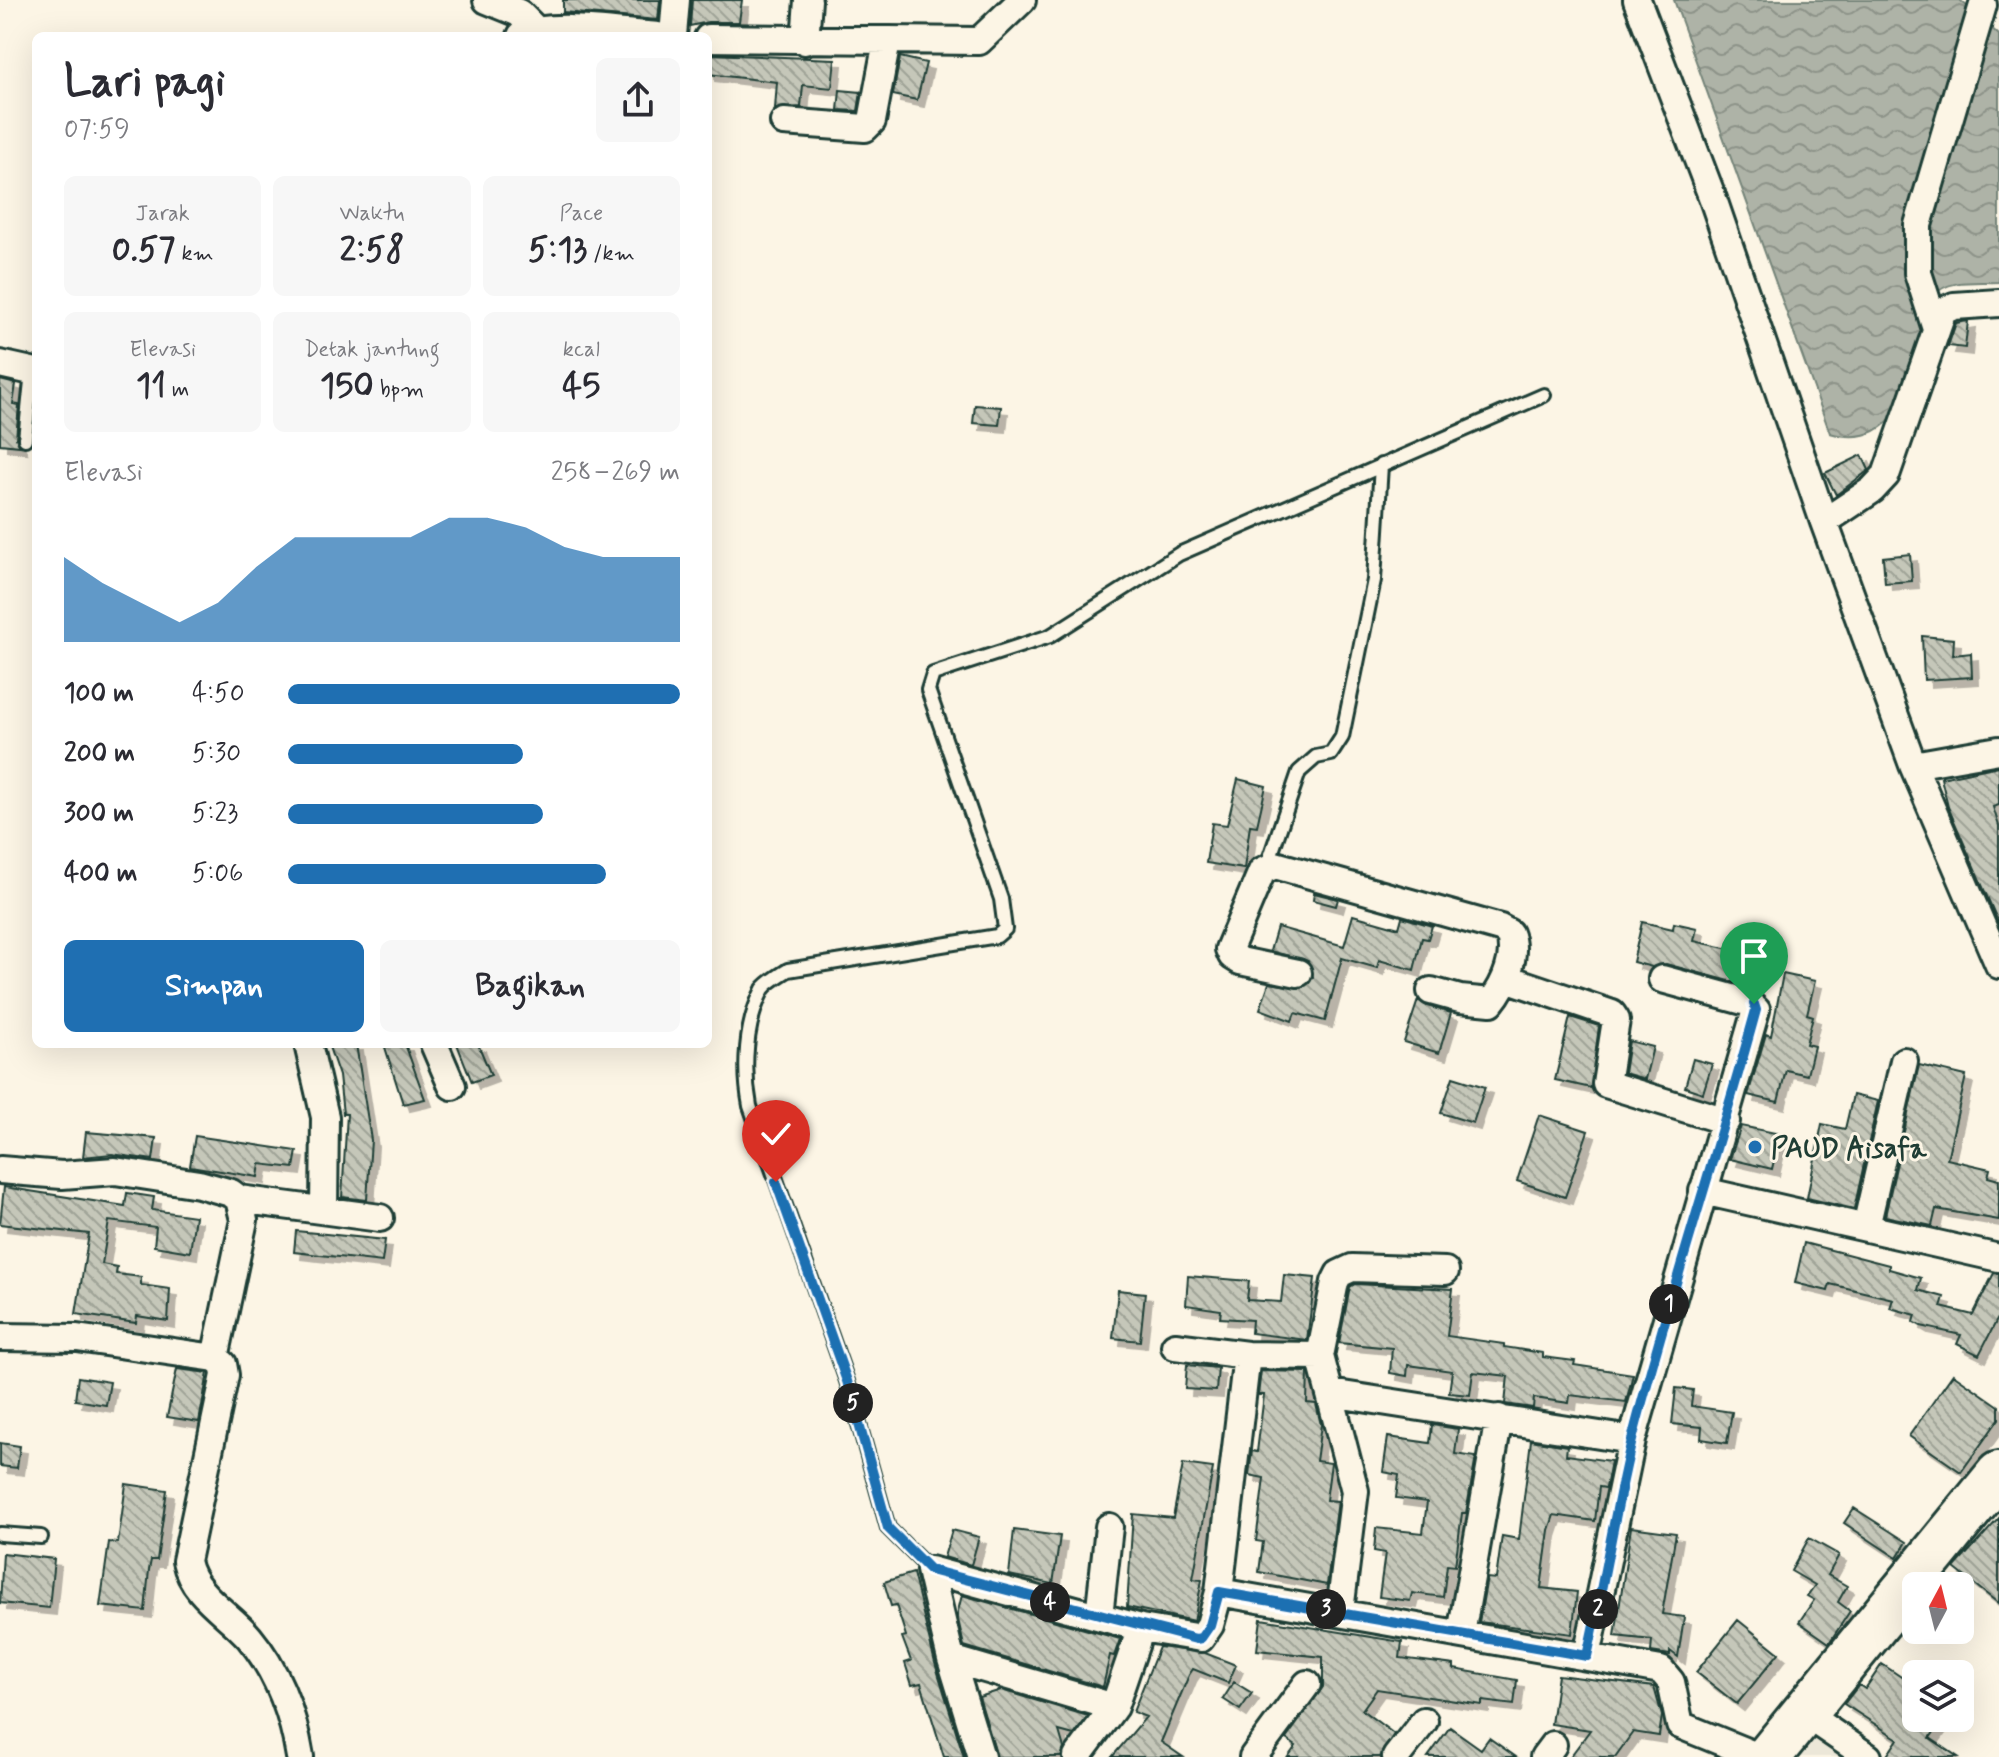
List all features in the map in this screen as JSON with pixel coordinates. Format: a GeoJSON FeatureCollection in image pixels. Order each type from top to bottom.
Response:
{"type":"FeatureCollection","features":[{"type":"Feature","properties":{"kind":"highway"},"geometry":{"type":"LineString","coordinates":[[1768,1757],[1999,1474]]}},
{"type":"Feature","properties":{"kind":"street"},"geometry":{"type":"LineString","coordinates":[[487,0],[519,13],[528,32]]}},
{"type":"Feature","properties":{"kind":"street"},"geometry":{"type":"LineString","coordinates":[[673,32],[676,0]]}},
{"type":"Feature","properties":{"kind":"street"},"geometry":{"type":"LineString","coordinates":[[805,41],[808,0]]}},
{"type":"Feature","properties":{"kind":"street"},"geometry":{"type":"LineString","coordinates":[[712,38],[979,41],[1022,0]]}},
{"type":"Feature","properties":{"kind":"street"},"geometry":{"type":"LineString","coordinates":[[1637,0],[1713,199],[1824,522],[1913,765],[1999,965]]}},
{"type":"Feature","properties":{"kind":"street"},"geometry":{"type":"LineString","coordinates":[[1824,522],[1872,490],[1886,475],[1924,371],[1934,322],[1918,273],[1918,225],[1986,10]]}},
{"type":"Feature","properties":{"kind":"street"},"geometry":{"type":"LineString","coordinates":[[784,122],[865,128],[872,121],[887,41]]}},
{"type":"Feature","properties":{"kind":"street"},"geometry":{"type":"LineString","coordinates":[[1934,322],[1948,308],[1999,303]]}},
{"type":"Feature","properties":{"kind":"street"},"geometry":{"type":"LineString","coordinates":[[0,364],[32,371]]}},
{"type":"Feature","properties":{"kind":"street"},"geometry":{"type":"LineString","coordinates":[[1913,765],[1999,750]]}},
{"type":"Feature","properties":{"kind":"street"},"geometry":{"type":"LineString","coordinates":[[1298,973],[1240,961],[1229,953],[1266,868],[1279,865],[1509,933],[1513,947],[1506,978],[1488,1003],[1431,991]]}},
{"type":"Feature","properties":{"kind":"street"},"geometry":{"type":"LineString","coordinates":[[1506,978],[1612,1014],[1616,1020],[1606,1084],[1726,1121]]}},
{"type":"Feature","properties":{"kind":"street"},"geometry":{"type":"LineString","coordinates":[[1587,1656],[1632,1440],[1726,1121],[1755,1006],[1662,979]]}},
{"type":"Feature","properties":{"kind":"street"},"geometry":{"type":"LineString","coordinates":[[309,1048],[325,1117],[324,1210]]}},
{"type":"Feature","properties":{"kind":"street"},"geometry":{"type":"LineString","coordinates":[[436,1048],[452,1086]]}},
{"type":"Feature","properties":{"kind":"street"},"geometry":{"type":"LineString","coordinates":[[1866,1227],[1904,1061]]}},
{"type":"Feature","properties":{"kind":"street"},"geometry":{"type":"LineString","coordinates":[[0,1170],[62,1175],[115,1171],[199,1184],[231,1193],[239,1199],[380,1218]]}},
{"type":"Feature","properties":{"kind":"street"},"geometry":{"type":"LineString","coordinates":[[1703,1191],[1999,1258]]}},
{"type":"Feature","properties":{"kind":"street"},"geometry":{"type":"LineString","coordinates":[[215,1358],[244,1220],[239,1199]]}},
{"type":"Feature","properties":{"kind":"street"},"geometry":{"type":"LineString","coordinates":[[1340,1611],[1355,1491],[1320,1356],[1332,1291],[1339,1274],[1352,1268],[1445,1271]]}},
{"type":"Feature","properties":{"kind":"street"},"geometry":{"type":"LineString","coordinates":[[0,1337],[77,1338],[215,1358],[223,1364],[225,1375],[187,1547],[188,1575],[248,1636],[267,1664],[294,1716],[300,1757]]}},
{"type":"Feature","properties":{"kind":"street"},"geometry":{"type":"LineString","coordinates":[[1175,1346],[1247,1355],[1320,1356]]}},
{"type":"Feature","properties":{"kind":"street"},"geometry":{"type":"LineString","coordinates":[[981,1757],[951,1659],[930,1570],[1141,1628],[1201,1638],[1210,1625],[1219,1592],[1247,1355]]}},
{"type":"Feature","properties":{"kind":"street"},"geometry":{"type":"LineString","coordinates":[[1330,1393],[1632,1440]]}},
{"type":"Feature","properties":{"kind":"street"},"geometry":{"type":"LineString","coordinates":[[1461,1634],[1499,1418]]}},
{"type":"Feature","properties":{"kind":"street"},"geometry":{"type":"LineString","coordinates":[[1099,1616],[1109,1527]]}},
{"type":"Feature","properties":{"kind":"street"},"geometry":{"type":"LineString","coordinates":[[1219,1592],[1340,1611],[1665,1672],[1671,1682],[1680,1725],[1759,1757]]}},
{"type":"Feature","properties":{"kind":"street"},"geometry":{"type":"LineString","coordinates":[[1077,1757],[1114,1707],[1141,1628]]}},
{"type":"Feature","properties":{"kind":"street"},"geometry":{"type":"LineString","coordinates":[[951,1659],[1114,1707]]}},
{"type":"Feature","properties":{"kind":"street"},"geometry":{"type":"LineString","coordinates":[[1253,1757],[1307,1684]]}},
{"type":"Feature","properties":{"kind":"street"},"geometry":{"type":"LineString","coordinates":[[1805,1714],[1868,1757]]}},
{"type":"Feature","properties":{"kind":"street"},"geometry":{"type":"LineString","coordinates":[[1396,1757],[1424,1721]]}},
{"type":"Feature","properties":{"kind":"lane"},"geometry":{"type":"LineString","coordinates":[[25,439],[32,386]]}},
{"type":"Feature","properties":{"kind":"lane"},"geometry":{"type":"LineString","coordinates":[[930,1570],[888,1528],[847,1381],[750,1106],[745,1080],[747,1045],[764,987],[788,970],[997,936],[1005,929],[1001,899],[928,690],[933,674],[1050,636],[1179,554],[1544,395]]}},
{"type":"Feature","properties":{"kind":"lane"},"geometry":{"type":"LineString","coordinates":[[1266,868],[1299,772],[1316,757],[1331,754],[1342,737],[1374,580],[1381,465]]}},
{"type":"Feature","properties":{"kind":"lane"},"geometry":{"type":"LineString","coordinates":[[0,1534],[41,1537]]}},
{"type":"Feature","properties":{"kind":"shaded area"},"geometry":{"type":"Polygon","coordinates":[[[1818,1729],[1857,1757],[1797,1757],[1818,1729]]]}},
{"type":"Feature","properties":{"kind":"water"},"geometry":{"type":"Polygon","coordinates":[[[1674,0],[1960,0],[1999,35],[1999,282],[1955,284],[1939,290],[1930,306],[1908,388],[1888,422],[1873,432],[1854,436],[1830,433],[1674,0]]]}},
{"type":"Feature","properties":{"kind":"building"},"geometry":{"type":"Polygon","coordinates":[[[563,0],[660,0],[658,20],[563,12],[563,0]]]}},
{"type":"Feature","properties":{"kind":"building"},"geometry":{"type":"Polygon","coordinates":[[[692,0],[742,0],[739,22],[708,22],[690,26],[692,0]]]}},
{"type":"Feature","properties":{"kind":"building"},"geometry":{"type":"Polygon","coordinates":[[[712,54],[835,59],[832,88],[803,85],[801,107],[775,109],[777,82],[712,74],[712,54]]]}},
{"type":"Feature","properties":{"kind":"building"},"geometry":{"type":"Polygon","coordinates":[[[900,57],[926,63],[917,100],[893,95],[900,57]]]}},
{"type":"Feature","properties":{"kind":"building"},"geometry":{"type":"Polygon","coordinates":[[[840,90],[861,92],[858,111],[838,110],[840,90]]]}},
{"type":"Feature","properties":{"kind":"building"},"geometry":{"type":"Polygon","coordinates":[[[1968,321],[1965,348],[1948,346],[1956,323],[1968,321]]]}},
{"type":"Feature","properties":{"kind":"building"},"geometry":{"type":"Polygon","coordinates":[[[0,380],[16,384],[13,404],[19,405],[16,438],[20,446],[0,444],[0,380]]]}},
{"type":"Feature","properties":{"kind":"building"},"geometry":{"type":"Polygon","coordinates":[[[975,405],[1001,407],[999,425],[973,423],[975,405]]]}},
{"type":"Feature","properties":{"kind":"building"},"geometry":{"type":"Polygon","coordinates":[[[1862,455],[1869,470],[1836,495],[1825,473],[1862,455]]]}},
{"type":"Feature","properties":{"kind":"building"},"geometry":{"type":"Polygon","coordinates":[[[1910,554],[1912,581],[1885,583],[1883,557],[1910,554]]]}},
{"type":"Feature","properties":{"kind":"building"},"geometry":{"type":"Polygon","coordinates":[[[1922,636],[1954,639],[1953,655],[1971,653],[1972,677],[1924,680],[1922,636]]]}},
{"type":"Feature","properties":{"kind":"building"},"geometry":{"type":"Polygon","coordinates":[[[1999,766],[1999,805],[1993,807],[1999,826],[1999,924],[1948,807],[1941,778],[1999,766]]]}},
{"type":"Feature","properties":{"kind":"building"},"geometry":{"type":"Polygon","coordinates":[[[1238,779],[1266,786],[1257,826],[1250,825],[1244,869],[1206,863],[1212,823],[1227,825],[1238,779]]]}},
{"type":"Feature","properties":{"kind":"building"},"geometry":{"type":"Polygon","coordinates":[[[1314,893],[1338,899],[1336,906],[1313,900],[1314,893]]]}},
{"type":"Feature","properties":{"kind":"building"},"geometry":{"type":"Polygon","coordinates":[[[1353,915],[1399,928],[1402,917],[1432,926],[1428,939],[1422,938],[1414,970],[1379,960],[1377,968],[1342,958],[1325,1021],[1295,1013],[1292,1021],[1260,1009],[1269,983],[1302,988],[1313,977],[1308,961],[1270,951],[1277,927],[1344,946],[1353,915]]]}},
{"type":"Feature","properties":{"kind":"building"},"geometry":{"type":"Polygon","coordinates":[[[1642,922],[1673,929],[1674,923],[1697,928],[1694,941],[1748,953],[1741,984],[1666,964],[1652,967],[1633,962],[1642,922]]]}},
{"type":"Feature","properties":{"kind":"building"},"geometry":{"type":"Polygon","coordinates":[[[1783,974],[1815,981],[1807,1014],[1813,1016],[1806,1044],[1814,1046],[1807,1075],[1786,1070],[1778,1102],[1748,1095],[1766,1034],[1771,1036],[1783,974]]]}},
{"type":"Feature","properties":{"kind":"building"},"geometry":{"type":"Polygon","coordinates":[[[1418,1000],[1451,1013],[1439,1053],[1404,1042],[1418,1000]]]}},
{"type":"Feature","properties":{"kind":"building"},"geometry":{"type":"Polygon","coordinates":[[[1570,1017],[1599,1026],[1591,1088],[1555,1080],[1570,1017]]]}},
{"type":"Feature","properties":{"kind":"building"},"geometry":{"type":"Polygon","coordinates":[[[1629,1041],[1653,1047],[1645,1079],[1624,1073],[1629,1041]]]}},
{"type":"Feature","properties":{"kind":"building"},"geometry":{"type":"Polygon","coordinates":[[[329,1048],[357,1048],[371,1140],[367,1200],[342,1197],[347,1114],[343,1114],[339,1076],[329,1048]]]}},
{"type":"Feature","properties":{"kind":"building"},"geometry":{"type":"Polygon","coordinates":[[[385,1048],[406,1048],[425,1099],[403,1104],[385,1048]]]}},
{"type":"Feature","properties":{"kind":"building"},"geometry":{"type":"Polygon","coordinates":[[[459,1048],[480,1048],[491,1075],[472,1082],[459,1048]]]}},
{"type":"Feature","properties":{"kind":"building"},"geometry":{"type":"Polygon","coordinates":[[[1693,1059],[1712,1064],[1703,1093],[1685,1087],[1693,1059]]]}},
{"type":"Feature","properties":{"kind":"building"},"geometry":{"type":"Polygon","coordinates":[[[1919,1065],[1966,1076],[1947,1159],[1990,1169],[1988,1177],[1999,1180],[1999,1220],[1936,1209],[1932,1226],[1885,1216],[1919,1065]]]}},
{"type":"Feature","properties":{"kind":"building"},"geometry":{"type":"Polygon","coordinates":[[[1453,1077],[1485,1087],[1473,1123],[1441,1113],[1453,1077]]]}},
{"type":"Feature","properties":{"kind":"building"},"geometry":{"type":"Polygon","coordinates":[[[1853,1095],[1878,1101],[1854,1209],[1807,1198],[1822,1124],[1845,1129],[1853,1095]]]}},
{"type":"Feature","properties":{"kind":"building"},"geometry":{"type":"Polygon","coordinates":[[[1539,1115],[1588,1131],[1565,1197],[1517,1181],[1539,1115]]]}},
{"type":"Feature","properties":{"kind":"building","name":"PAUD Aisafa"},"geometry":{"type":"Polygon","coordinates":[[[1741,1126],[1780,1134],[1772,1169],[1730,1159],[1741,1126]]]}},
{"type":"Feature","properties":{"kind":"building"},"geometry":{"type":"Polygon","coordinates":[[[86,1132],[156,1138],[153,1160],[112,1154],[83,1157],[86,1132]]]}},
{"type":"Feature","properties":{"kind":"building"},"geometry":{"type":"Polygon","coordinates":[[[195,1136],[297,1151],[294,1168],[260,1164],[258,1177],[190,1166],[195,1136]]]}},
{"type":"Feature","properties":{"kind":"building"},"geometry":{"type":"Polygon","coordinates":[[[4,1187],[125,1206],[127,1193],[154,1197],[152,1210],[195,1216],[190,1252],[154,1246],[156,1227],[109,1221],[102,1264],[117,1267],[116,1274],[141,1277],[141,1285],[170,1289],[168,1321],[137,1316],[136,1323],[76,1314],[89,1234],[0,1224],[4,1187]]]}},
{"type":"Feature","properties":{"kind":"building"},"geometry":{"type":"Polygon","coordinates":[[[296,1231],[385,1240],[382,1262],[294,1252],[296,1231]]]}},
{"type":"Feature","properties":{"kind":"building"},"geometry":{"type":"Polygon","coordinates":[[[1804,1243],[1889,1265],[1889,1269],[1921,1278],[1918,1290],[1944,1297],[1941,1307],[1973,1315],[1994,1273],[1999,1274],[1999,1316],[1979,1355],[1957,1344],[1961,1335],[1921,1326],[1914,1322],[1916,1315],[1890,1308],[1893,1299],[1830,1284],[1828,1291],[1795,1283],[1804,1243]]]}},
{"type":"Feature","properties":{"kind":"building"},"geometry":{"type":"Polygon","coordinates":[[[1284,1275],[1315,1278],[1307,1340],[1251,1333],[1252,1320],[1220,1318],[1221,1310],[1186,1305],[1188,1276],[1249,1281],[1247,1300],[1281,1302],[1284,1275]]]}},
{"type":"Feature","properties":{"kind":"building"},"geometry":{"type":"Polygon","coordinates":[[[1355,1284],[1453,1289],[1447,1336],[1504,1344],[1504,1347],[1543,1353],[1543,1357],[1575,1361],[1574,1365],[1633,1374],[1626,1402],[1570,1395],[1569,1403],[1534,1398],[1533,1408],[1505,1404],[1508,1376],[1473,1372],[1470,1395],[1449,1393],[1452,1371],[1408,1365],[1407,1376],[1390,1373],[1392,1348],[1339,1343],[1350,1287],[1355,1284]]]}},
{"type":"Feature","properties":{"kind":"building"},"geometry":{"type":"Polygon","coordinates":[[[1118,1290],[1145,1293],[1140,1341],[1113,1338],[1118,1290]]]}},
{"type":"Feature","properties":{"kind":"building"},"geometry":{"type":"Polygon","coordinates":[[[1187,1365],[1218,1368],[1216,1391],[1185,1389],[1187,1365]]]}},
{"type":"Feature","properties":{"kind":"building"},"geometry":{"type":"Polygon","coordinates":[[[177,1369],[208,1373],[199,1422],[167,1417],[177,1369]]]}},
{"type":"Feature","properties":{"kind":"building"},"geometry":{"type":"Polygon","coordinates":[[[1261,1371],[1308,1372],[1307,1403],[1316,1404],[1321,1425],[1316,1461],[1331,1463],[1326,1500],[1338,1501],[1327,1585],[1259,1572],[1263,1542],[1256,1541],[1264,1478],[1249,1475],[1252,1451],[1257,1452],[1264,1395],[1258,1395],[1261,1371]]]}},
{"type":"Feature","properties":{"kind":"building"},"geometry":{"type":"Polygon","coordinates":[[[1953,1374],[1999,1406],[1999,1419],[1961,1472],[1909,1436],[1953,1374]]]}},
{"type":"Feature","properties":{"kind":"building"},"geometry":{"type":"Polygon","coordinates":[[[78,1377],[110,1382],[106,1405],[75,1400],[78,1377]]]}},
{"type":"Feature","properties":{"kind":"building"},"geometry":{"type":"Polygon","coordinates":[[[1676,1388],[1693,1390],[1691,1406],[1732,1412],[1727,1443],[1701,1439],[1702,1427],[1672,1424],[1676,1388]]]}},
{"type":"Feature","properties":{"kind":"building"},"geometry":{"type":"Polygon","coordinates":[[[1432,1425],[1458,1429],[1455,1454],[1476,1457],[1466,1513],[1462,1513],[1455,1566],[1447,1565],[1443,1597],[1412,1593],[1410,1601],[1379,1597],[1385,1553],[1374,1551],[1376,1528],[1423,1533],[1427,1502],[1396,1498],[1399,1475],[1383,1472],[1388,1437],[1430,1443],[1432,1425]]]}},
{"type":"Feature","properties":{"kind":"building"},"geometry":{"type":"Polygon","coordinates":[[[1531,1440],[1567,1446],[1566,1455],[1611,1461],[1606,1488],[1599,1487],[1595,1521],[1554,1515],[1549,1530],[1541,1588],[1577,1592],[1572,1634],[1479,1622],[1487,1578],[1496,1579],[1502,1536],[1519,1539],[1531,1440]]]}},
{"type":"Feature","properties":{"kind":"building"},"geometry":{"type":"Polygon","coordinates":[[[0,1443],[20,1446],[17,1468],[0,1466],[0,1443]]]}},
{"type":"Feature","properties":{"kind":"building"},"geometry":{"type":"Polygon","coordinates":[[[1183,1464],[1213,1468],[1193,1579],[1202,1580],[1194,1621],[1127,1607],[1133,1514],[1173,1518],[1183,1464]]]}},
{"type":"Feature","properties":{"kind":"building"},"geometry":{"type":"Polygon","coordinates":[[[126,1484],[167,1490],[157,1560],[151,1560],[149,1570],[145,1611],[100,1606],[109,1542],[118,1543],[126,1484]]]}},
{"type":"Feature","properties":{"kind":"building"},"geometry":{"type":"Polygon","coordinates":[[[1854,1508],[1907,1542],[1897,1558],[1844,1523],[1854,1508]]]}},
{"type":"Feature","properties":{"kind":"building"},"geometry":{"type":"Polygon","coordinates":[[[1999,1518],[1999,1604],[1974,1584],[1974,1572],[1959,1572],[1954,1568],[1999,1518]]]}},
{"type":"Feature","properties":{"kind":"building"},"geometry":{"type":"Polygon","coordinates":[[[1631,1527],[1676,1533],[1662,1614],[1684,1617],[1678,1657],[1670,1651],[1670,1655],[1651,1652],[1652,1640],[1615,1636],[1631,1527]]]}},
{"type":"Feature","properties":{"kind":"building"},"geometry":{"type":"Polygon","coordinates":[[[952,1530],[979,1537],[971,1565],[944,1557],[952,1530]]]}},
{"type":"Feature","properties":{"kind":"building"},"geometry":{"type":"Polygon","coordinates":[[[1014,1530],[1060,1536],[1053,1584],[1009,1575],[1014,1530]]]}},
{"type":"Feature","properties":{"kind":"building"},"geometry":{"type":"Polygon","coordinates":[[[1809,1538],[1839,1555],[1828,1575],[1847,1586],[1838,1602],[1850,1611],[1829,1643],[1799,1622],[1814,1600],[1807,1596],[1815,1585],[1791,1571],[1809,1538]]]}},
{"type":"Feature","properties":{"kind":"building"},"geometry":{"type":"Polygon","coordinates":[[[3,1553],[54,1559],[49,1608],[0,1603],[3,1553]]]}},
{"type":"Feature","properties":{"kind":"building"},"geometry":{"type":"Polygon","coordinates":[[[913,1573],[935,1663],[964,1757],[944,1757],[921,1683],[912,1685],[905,1663],[911,1661],[902,1637],[906,1636],[896,1605],[891,1606],[884,1582],[913,1573]]]}},
{"type":"Feature","properties":{"kind":"building"},"geometry":{"type":"Polygon","coordinates":[[[962,1595],[1120,1639],[1114,1656],[1110,1655],[1103,1687],[964,1646],[957,1615],[962,1595]]]}},
{"type":"Feature","properties":{"kind":"building"},"geometry":{"type":"Polygon","coordinates":[[[1261,1619],[1402,1642],[1400,1658],[1454,1665],[1454,1669],[1517,1680],[1514,1705],[1482,1701],[1482,1705],[1377,1689],[1362,1710],[1394,1734],[1380,1757],[1288,1757],[1296,1746],[1286,1739],[1323,1687],[1323,1657],[1257,1650],[1261,1619]]]}},
{"type":"Feature","properties":{"kind":"building"},"geometry":{"type":"Polygon","coordinates":[[[1738,1620],[1779,1653],[1737,1704],[1696,1672],[1738,1620]]]}},
{"type":"Feature","properties":{"kind":"building"},"geometry":{"type":"Polygon","coordinates":[[[1159,1647],[1205,1653],[1236,1665],[1228,1683],[1193,1669],[1189,1675],[1161,1742],[1183,1757],[1112,1757],[1146,1717],[1133,1712],[1159,1647]]]}},
{"type":"Feature","properties":{"kind":"building"},"geometry":{"type":"Polygon","coordinates":[[[1882,1664],[1902,1678],[1902,1732],[1934,1732],[1930,1738],[1958,1757],[1886,1757],[1898,1739],[1844,1704],[1859,1685],[1865,1689],[1882,1664]]]}},
{"type":"Feature","properties":{"kind":"building"},"geometry":{"type":"Polygon","coordinates":[[[1558,1675],[1654,1687],[1662,1716],[1659,1736],[1633,1732],[1615,1757],[1570,1757],[1590,1730],[1551,1724],[1558,1675]]]}},
{"type":"Feature","properties":{"kind":"building"},"geometry":{"type":"Polygon","coordinates":[[[1234,1682],[1252,1693],[1240,1710],[1223,1699],[1234,1682]]]}},
{"type":"Feature","properties":{"kind":"building"},"geometry":{"type":"Polygon","coordinates":[[[1001,1690],[1088,1716],[1074,1735],[1059,1731],[1064,1748],[1061,1757],[997,1757],[979,1697],[1001,1690]]]}},
{"type":"Feature","properties":{"kind":"building"},"geometry":{"type":"Polygon","coordinates":[[[1450,1727],[1481,1749],[1489,1738],[1516,1757],[1428,1757],[1450,1727]]]}},
{"type":"Feature","properties":{"kind":"place","name":"PAUD Aisafa"},"geometry":{"type":"Point","coordinates":[1755,1147]}},
{"type":"Feature","properties":{"kind":"route"},"geometry":{"type":"LineString","coordinates":[[776,1182],[847,1381],[888,1528],[930,1570],[1141,1628],[1196,1639],[1206,1633],[1210,1625],[1219,1592],[1587,1656],[1632,1440],[1665,1318],[1726,1121],[1756,1010],[1754,1004]]}}]}
